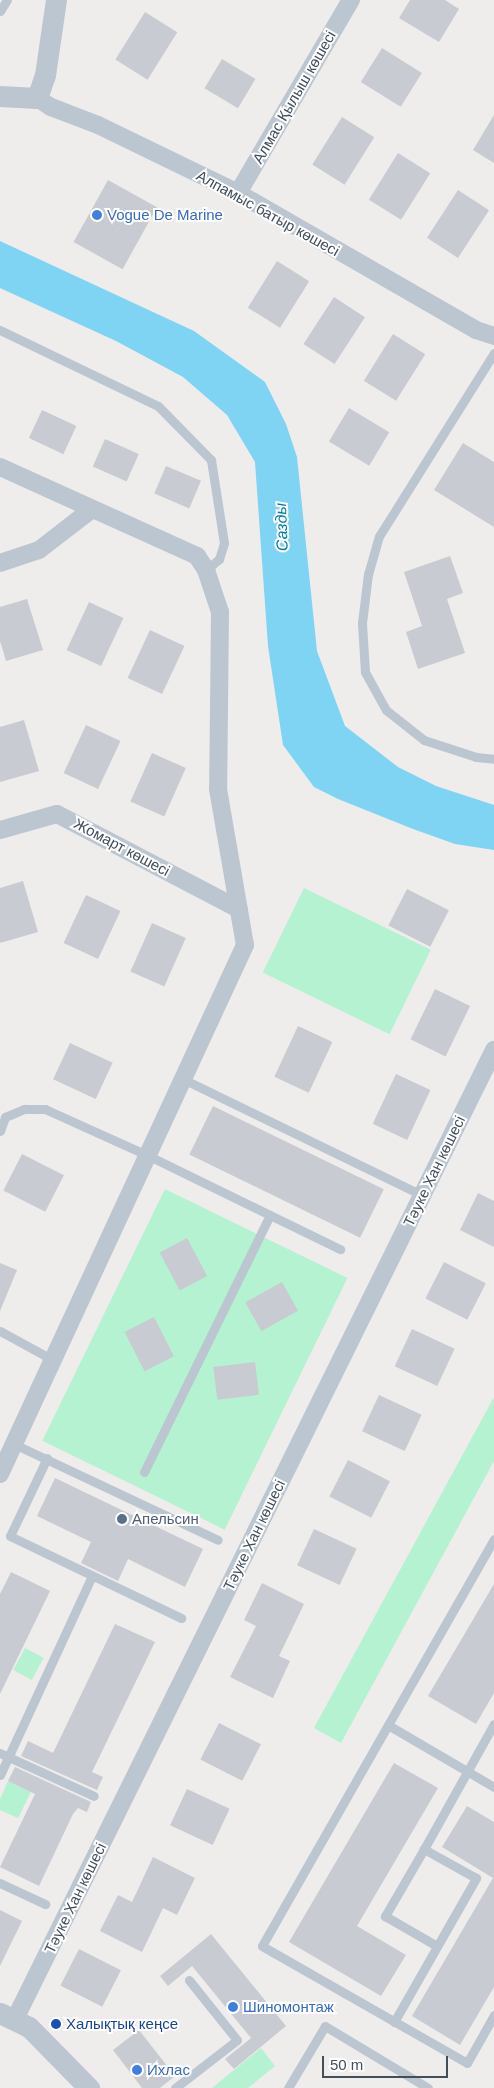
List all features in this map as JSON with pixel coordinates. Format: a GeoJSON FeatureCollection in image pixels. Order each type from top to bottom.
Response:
{"type":"FeatureCollection","features":[{"type":"Feature","properties":{"kind":"street"},"geometry":{"type":"LineString","coordinates":[[0,96],[37,98],[45,75],[56,0]]}},
{"type":"Feature","properties":{"kind":"street","name":"Алмас Қылыш көшесі"},"geometry":{"type":"LineString","coordinates":[[238,193],[351,0]]}},
{"type":"Feature","properties":{"kind":"street","name":"Алпамыс батыр көшесі"},"geometry":{"type":"LineString","coordinates":[[37,98],[51,107],[98,125],[238,193],[476,330],[494,336]]}},
{"type":"Feature","properties":{"kind":"street"},"geometry":{"type":"LineString","coordinates":[[0,467],[92,508],[201,563],[220,612],[218,789],[245,945],[0,1474]]}},
{"type":"Feature","properties":{"kind":"street"},"geometry":{"type":"LineString","coordinates":[[0,563],[39,550],[92,508]]}},
{"type":"Feature","properties":{"kind":"street","name":"Жомарт көшесі"},"geometry":{"type":"LineString","coordinates":[[0,830],[58,814],[239,909]]}},
{"type":"Feature","properties":{"kind":"street","name":"Тәуке Хан көшесі"},"geometry":{"type":"LineString","coordinates":[[7,2016],[494,1050]]}},
{"type":"Feature","properties":{"kind":"street"},"geometry":{"type":"LineString","coordinates":[[7,2016],[29,2027],[84,2087]]}},
{"type":"Feature","properties":{"kind":"lane"},"geometry":{"type":"LineString","coordinates":[[0,11],[7,0]]}},
{"type":"Feature","properties":{"kind":"lane"},"geometry":{"type":"LineString","coordinates":[[0,330],[158,406],[211,460],[224,542],[219,559],[201,563]]}},
{"type":"Feature","properties":{"kind":"lane"},"geometry":{"type":"LineString","coordinates":[[494,353],[379,536],[368,574],[362,623],[365,672],[386,710],[424,740],[476,757],[494,760]]}},
{"type":"Feature","properties":{"kind":"lane"},"geometry":{"type":"LineString","coordinates":[[183,1080],[422,1195]]}},
{"type":"Feature","properties":{"kind":"lane"},"geometry":{"type":"LineString","coordinates":[[0,1131],[6,1117],[24,1109],[44,1110],[148,1155],[340,1250]]}},
{"type":"Feature","properties":{"kind":"lane"},"geometry":{"type":"LineString","coordinates":[[144,1472],[270,1215]]}},
{"type":"Feature","properties":{"kind":"lane"},"geometry":{"type":"LineString","coordinates":[[0,1331],[53,1360]]}},
{"type":"Feature","properties":{"kind":"lane"},"geometry":{"type":"LineString","coordinates":[[14,1444],[48,1458],[218,1540]]}},
{"type":"Feature","properties":{"kind":"lane"},"geometry":{"type":"LineString","coordinates":[[48,1458],[10,1536],[180,1618]]}},
{"type":"Feature","properties":{"kind":"lane"},"geometry":{"type":"LineString","coordinates":[[494,1539],[262,1946],[467,2063],[494,2015]]}},
{"type":"Feature","properties":{"kind":"lane"},"geometry":{"type":"LineString","coordinates":[[0,1775],[4,1755],[92,1576]]}},
{"type":"Feature","properties":{"kind":"lane"},"geometry":{"type":"LineString","coordinates":[[437,1946],[385,1916],[494,1724]]}},
{"type":"Feature","properties":{"kind":"lane"},"geometry":{"type":"LineString","coordinates":[[388,1725],[494,1787]]}},
{"type":"Feature","properties":{"kind":"lane"},"geometry":{"type":"LineString","coordinates":[[4,1755],[94,1796]]}},
{"type":"Feature","properties":{"kind":"lane"},"geometry":{"type":"LineString","coordinates":[[394,2022],[476,1878],[424,1848]]}},
{"type":"Feature","properties":{"kind":"lane"},"geometry":{"type":"LineString","coordinates":[[0,1883],[45,1904]]}},
{"type":"Feature","properties":{"kind":"lane"},"geometry":{"type":"LineString","coordinates":[[176,2088],[237,2040],[189,1980]]}},
{"type":"Feature","properties":{"kind":"lane"},"geometry":{"type":"LineString","coordinates":[[288,2088],[325,2026],[428,2088]]}},
{"type":"Feature","properties":{"kind":"green space"},"geometry":{"type":"Polygon","coordinates":[[[304,888],[431,950],[390,1034],[263,972],[304,888]]]}},
{"type":"Feature","properties":{"kind":"green space"},"geometry":{"type":"Polygon","coordinates":[[[165,1189],[347,1278],[225,1530],[42,1441],[165,1189]]]}},
{"type":"Feature","properties":{"kind":"green space"},"geometry":{"type":"Polygon","coordinates":[[[494,1397],[494,1461],[341,1743],[314,1728],[494,1397]]]}},
{"type":"Feature","properties":{"kind":"green space"},"geometry":{"type":"Polygon","coordinates":[[[25,1648],[44,1658],[32,1680],[13,1670],[25,1648]]]}},
{"type":"Feature","properties":{"kind":"green space"},"geometry":{"type":"Polygon","coordinates":[[[8,1781],[31,1792],[18,1818],[0,1810],[0,1799],[8,1781]]]}},
{"type":"Feature","properties":{"kind":"green space"},"geometry":{"type":"Polygon","coordinates":[[[261,2048],[275,2066],[248,2088],[212,2088],[261,2048]]]}},
{"type":"Feature","properties":{"kind":"water","name":"Сазды"},"geometry":{"type":"Polygon","coordinates":[[[0,241],[194,331],[265,382],[286,424],[297,457],[317,651],[345,726],[398,767],[436,786],[494,805],[494,850],[455,844],[338,799],[314,787],[283,745],[268,646],[255,462],[227,415],[183,377],[116,341],[0,288],[0,241]]]}},
{"type":"Feature","properties":{"kind":"building"},"geometry":{"type":"Polygon","coordinates":[[[410,0],[445,0],[459,9],[439,42],[399,18],[410,0]]]}},
{"type":"Feature","properties":{"kind":"building"},"geometry":{"type":"Polygon","coordinates":[[[145,12],[177,32],[148,80],[115,59],[145,12]]]}},
{"type":"Feature","properties":{"kind":"building"},"geometry":{"type":"Polygon","coordinates":[[[382,48],[422,73],[401,107],[361,82],[382,48]]]}},
{"type":"Feature","properties":{"kind":"building"},"geometry":{"type":"Polygon","coordinates":[[[222,59],[255,79],[238,108],[204,88],[222,59]]]}},
{"type":"Feature","properties":{"kind":"building"},"geometry":{"type":"Polygon","coordinates":[[[494,115],[494,163],[473,150],[494,115]]]}},
{"type":"Feature","properties":{"kind":"building"},"geometry":{"type":"Polygon","coordinates":[[[342,117],[374,137],[345,185],[312,164],[342,117]]]}},
{"type":"Feature","properties":{"kind":"building"},"geometry":{"type":"Polygon","coordinates":[[[398,153],[430,173],[401,220],[369,200],[398,153]]]}},
{"type":"Feature","properties":{"kind":"building"},"geometry":{"type":"Polygon","coordinates":[[[108,180],[157,207],[123,269],[74,242],[108,180]]]}},
{"type":"Feature","properties":{"kind":"building"},"geometry":{"type":"Polygon","coordinates":[[[458,190],[489,210],[458,258],[427,238],[458,190]]]}},
{"type":"Feature","properties":{"kind":"building"},"geometry":{"type":"Polygon","coordinates":[[[277,261],[309,281],[280,328],[248,308],[277,261]]]}},
{"type":"Feature","properties":{"kind":"building"},"geometry":{"type":"Polygon","coordinates":[[[334,297],[365,317],[335,364],[304,344],[334,297]]]}},
{"type":"Feature","properties":{"kind":"building"},"geometry":{"type":"Polygon","coordinates":[[[393,334],[425,354],[396,401],[364,381],[393,334]]]}},
{"type":"Feature","properties":{"kind":"building"},"geometry":{"type":"Polygon","coordinates":[[[349,408],[389,432],[369,466],[329,441],[349,408]]]}},
{"type":"Feature","properties":{"kind":"building"},"geometry":{"type":"Polygon","coordinates":[[[42,410],[76,426],[63,454],[29,438],[42,410]]]}},
{"type":"Feature","properties":{"kind":"building"},"geometry":{"type":"Polygon","coordinates":[[[105,439],[139,454],[127,481],[93,466],[105,439]]]}},
{"type":"Feature","properties":{"kind":"building"},"geometry":{"type":"Polygon","coordinates":[[[463,443],[494,462],[494,527],[434,490],[463,443]]]}},
{"type":"Feature","properties":{"kind":"building"},"geometry":{"type":"Polygon","coordinates":[[[166,466],[201,481],[189,508],[154,494],[166,466]]]}},
{"type":"Feature","properties":{"kind":"building"},"geometry":{"type":"Polygon","coordinates":[[[450,556],[463,593],[447,599],[465,653],[418,669],[406,632],[422,626],[404,572],[450,556]]]}},
{"type":"Feature","properties":{"kind":"building"},"geometry":{"type":"Polygon","coordinates":[[[27,599],[43,650],[6,661],[0,641],[0,607],[27,599]]]}},
{"type":"Feature","properties":{"kind":"building"},"geometry":{"type":"Polygon","coordinates":[[[89,602],[123,618],[101,666],[67,650],[89,602]]]}},
{"type":"Feature","properties":{"kind":"building"},"geometry":{"type":"Polygon","coordinates":[[[150,630],[184,646],[162,694],[128,678],[150,630]]]}},
{"type":"Feature","properties":{"kind":"building"},"geometry":{"type":"Polygon","coordinates":[[[24,720],[39,771],[0,782],[0,727],[24,720]]]}},
{"type":"Feature","properties":{"kind":"building"},"geometry":{"type":"Polygon","coordinates":[[[86,725],[120,741],[98,789],[64,773],[86,725]]]}},
{"type":"Feature","properties":{"kind":"building"},"geometry":{"type":"Polygon","coordinates":[[[152,753],[186,768],[164,816],[130,801],[152,753]]]}},
{"type":"Feature","properties":{"kind":"building"},"geometry":{"type":"Polygon","coordinates":[[[23,881],[38,932],[0,943],[0,888],[23,881]]]}},
{"type":"Feature","properties":{"kind":"building"},"geometry":{"type":"Polygon","coordinates":[[[407,889],[449,910],[430,947],[388,926],[407,889]]]}},
{"type":"Feature","properties":{"kind":"building"},"geometry":{"type":"Polygon","coordinates":[[[86,895],[120,911],[98,959],[64,943],[86,895]]]}},
{"type":"Feature","properties":{"kind":"building"},"geometry":{"type":"Polygon","coordinates":[[[152,923],[186,938],[164,986],[130,971],[152,923]]]}},
{"type":"Feature","properties":{"kind":"building"},"geometry":{"type":"Polygon","coordinates":[[[435,989],[470,1006],[446,1056],[410,1039],[435,989]]]}},
{"type":"Feature","properties":{"kind":"building"},"geometry":{"type":"Polygon","coordinates":[[[298,1026],[332,1042],[309,1093],[274,1077],[298,1026]]]}},
{"type":"Feature","properties":{"kind":"building"},"geometry":{"type":"Polygon","coordinates":[[[70,1043],[113,1063],[96,1099],[53,1079],[70,1043]]]}},
{"type":"Feature","properties":{"kind":"building"},"geometry":{"type":"Polygon","coordinates":[[[396,1074],[430,1090],[407,1140],[373,1124],[396,1074]]]}},
{"type":"Feature","properties":{"kind":"building"},"geometry":{"type":"Polygon","coordinates":[[[213,1106],[384,1189],[360,1238],[189,1155],[213,1106]]]}},
{"type":"Feature","properties":{"kind":"building"},"geometry":{"type":"Polygon","coordinates":[[[22,1154],[64,1175],[45,1212],[3,1191],[22,1154]]]}},
{"type":"Feature","properties":{"kind":"building"},"geometry":{"type":"Polygon","coordinates":[[[478,1193],[494,1201],[494,1247],[460,1230],[478,1193]]]}},
{"type":"Feature","properties":{"kind":"building"},"geometry":{"type":"Polygon","coordinates":[[[187,1238],[207,1276],[180,1291],[160,1253],[187,1238]]]}},
{"type":"Feature","properties":{"kind":"building"},"geometry":{"type":"Polygon","coordinates":[[[444,1262],[486,1283],[467,1320],[425,1299],[444,1262]]]}},
{"type":"Feature","properties":{"kind":"building"},"geometry":{"type":"Polygon","coordinates":[[[0,1263],[17,1270],[0,1311],[0,1263]]]}},
{"type":"Feature","properties":{"kind":"building"},"geometry":{"type":"Polygon","coordinates":[[[282,1282],[298,1311],[261,1331],[245,1302],[282,1282]]]}},
{"type":"Feature","properties":{"kind":"building"},"geometry":{"type":"Polygon","coordinates":[[[154,1317],[174,1356],[145,1371],[125,1332],[154,1317]]]}},
{"type":"Feature","properties":{"kind":"building"},"geometry":{"type":"Polygon","coordinates":[[[412,1329],[455,1349],[437,1386],[395,1366],[412,1329]]]}},
{"type":"Feature","properties":{"kind":"building"},"geometry":{"type":"Polygon","coordinates":[[[255,1362],[259,1395],[217,1400],[213,1367],[255,1362]]]}},
{"type":"Feature","properties":{"kind":"building"},"geometry":{"type":"Polygon","coordinates":[[[379,1395],[422,1415],[405,1451],[362,1431],[379,1395]]]}},
{"type":"Feature","properties":{"kind":"building"},"geometry":{"type":"Polygon","coordinates":[[[348,1460],[390,1481],[371,1518],[329,1497],[348,1460]]]}},
{"type":"Feature","properties":{"kind":"building"},"geometry":{"type":"Polygon","coordinates":[[[55,1478],[203,1549],[185,1587],[128,1559],[118,1581],[81,1563],[91,1542],[37,1516],[55,1478]]]}},
{"type":"Feature","properties":{"kind":"building"},"geometry":{"type":"Polygon","coordinates":[[[314,1529],[357,1549],[340,1585],[297,1565],[314,1529]]]}},
{"type":"Feature","properties":{"kind":"building"},"geometry":{"type":"Polygon","coordinates":[[[11,1572],[50,1591],[0,1694],[0,1594],[11,1572]]]}},
{"type":"Feature","properties":{"kind":"building"},"geometry":{"type":"Polygon","coordinates":[[[262,1583],[304,1604],[279,1656],[290,1661],[273,1698],[230,1677],[256,1626],[244,1620],[262,1583]]]}},
{"type":"Feature","properties":{"kind":"building"},"geometry":{"type":"Polygon","coordinates":[[[494,1584],[494,1693],[476,1724],[428,1696],[494,1584]]]}},
{"type":"Feature","properties":{"kind":"building"},"geometry":{"type":"Polygon","coordinates":[[[115,1624],[155,1642],[92,1772],[103,1777],[97,1790],[21,1756],[28,1741],[53,1753],[115,1624]]]}},
{"type":"Feature","properties":{"kind":"building"},"geometry":{"type":"Polygon","coordinates":[[[219,1723],[261,1744],[242,1781],[200,1760],[219,1723]]]}},
{"type":"Feature","properties":{"kind":"building"},"geometry":{"type":"Polygon","coordinates":[[[394,1763],[438,1788],[357,1926],[406,1955],[381,1996],[289,1942],[394,1763]]]}},
{"type":"Feature","properties":{"kind":"building"},"geometry":{"type":"Polygon","coordinates":[[[15,1767],[91,1802],[87,1812],[78,1808],[73,1814],[39,1886],[0,1867],[35,1794],[8,1781],[15,1767]]]}},
{"type":"Feature","properties":{"kind":"building"},"geometry":{"type":"Polygon","coordinates":[[[187,1789],[230,1809],[213,1845],[170,1825],[187,1789]]]}},
{"type":"Feature","properties":{"kind":"building"},"geometry":{"type":"Polygon","coordinates":[[[467,1806],[494,1822],[494,1987],[460,2045],[412,2016],[493,1878],[442,1847],[467,1806]]]}},
{"type":"Feature","properties":{"kind":"building"},"geometry":{"type":"Polygon","coordinates":[[[153,1857],[195,1878],[177,1915],[163,1908],[142,1952],[100,1931],[118,1895],[132,1902],[153,1857]]]}},
{"type":"Feature","properties":{"kind":"building"},"geometry":{"type":"Polygon","coordinates":[[[0,1910],[22,1921],[0,1966],[0,1910]]]}},
{"type":"Feature","properties":{"kind":"building"},"geometry":{"type":"Polygon","coordinates":[[[211,1934],[286,2026],[234,2069],[225,2059],[251,2038],[192,1966],[168,1986],[160,1976],[211,1934]]]}},
{"type":"Feature","properties":{"kind":"building"},"geometry":{"type":"Polygon","coordinates":[[[79,1949],[121,1970],[102,2007],[60,1986],[79,1949]]]}},
{"type":"Feature","properties":{"kind":"building"},"geometry":{"type":"Polygon","coordinates":[[[139,2030],[175,2076],[160,2088],[142,2088],[113,2050],[139,2030]]]}},
{"type":"Feature","properties":{"kind":"place","name":"Vogue De Marine"},"geometry":{"type":"Point","coordinates":[97,215]}},
{"type":"Feature","properties":{"kind":"place","name":"Апельсин"},"geometry":{"type":"Point","coordinates":[122,1519]}},
{"type":"Feature","properties":{"kind":"place","name":"Шиномонтаж"},"geometry":{"type":"Point","coordinates":[233,2007]}},
{"type":"Feature","properties":{"kind":"place","name":"Халықтық кеңсе"},"geometry":{"type":"Point","coordinates":[56,2024]}},
{"type":"Feature","properties":{"kind":"place","name":"Ихлас"},"geometry":{"type":"Point","coordinates":[137,2070]}}]}
